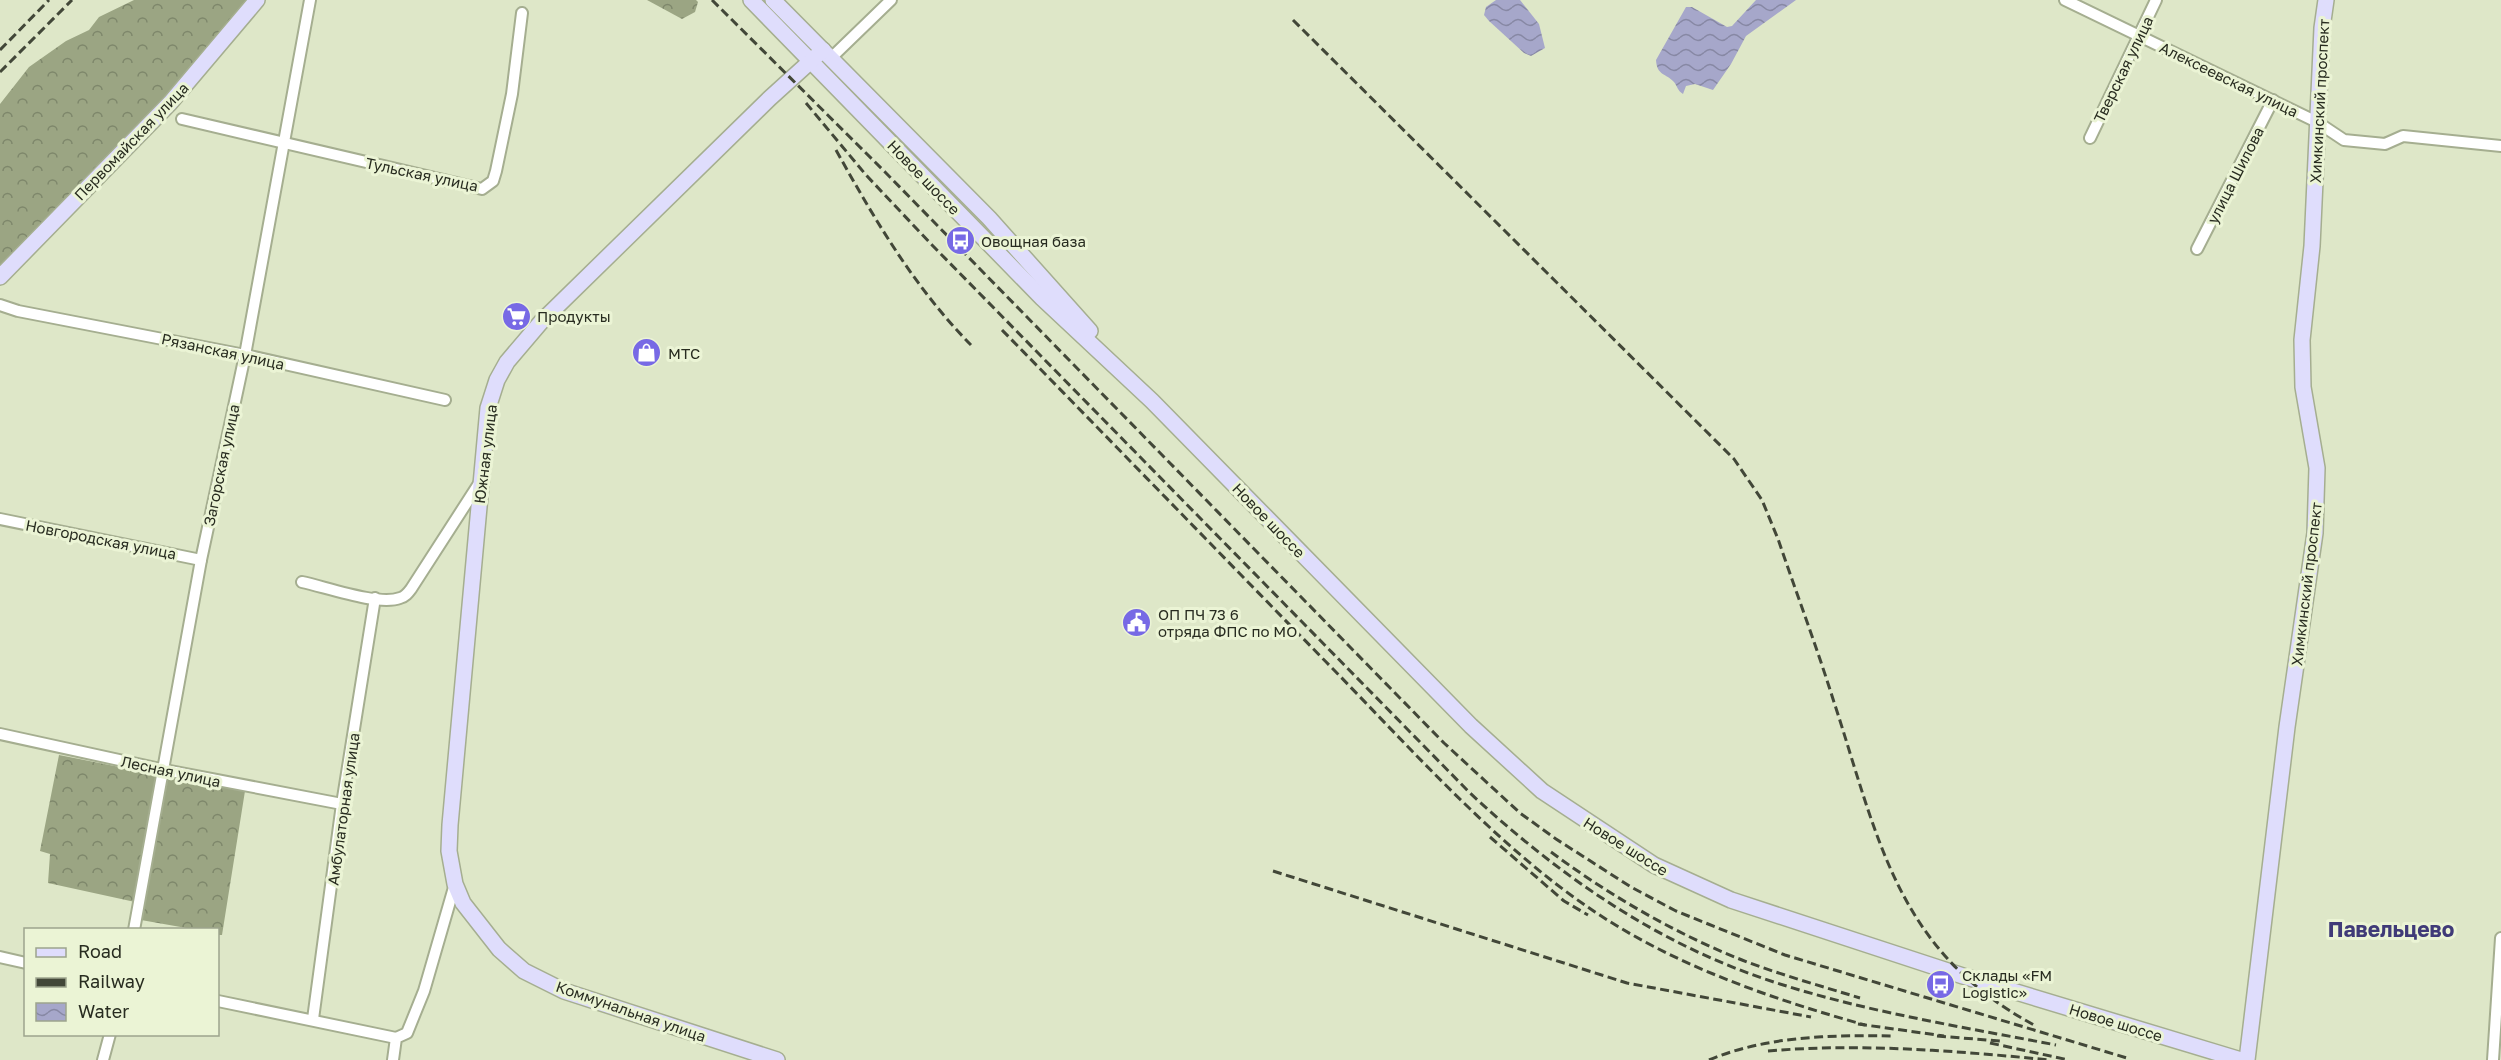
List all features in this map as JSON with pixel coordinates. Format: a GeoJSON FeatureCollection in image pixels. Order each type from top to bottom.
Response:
{"type":"FeatureCollection","features":[{"type":"Feature","properties":{"kind":"street","name":"Первомайская улица"},"geometry":{"type":"LineString","coordinates":[[0,277],[170,103],[256,0]]}},
{"type":"Feature","properties":{"kind":"street","name":"Загорская улица"},"geometry":{"type":"LineString","coordinates":[[134,928],[165,770],[201,560],[245,355],[310,0]]}},
{"type":"Feature","properties":{"kind":"street","name":"Новое шоссе"},"geometry":{"type":"LineString","coordinates":[[751,0],[822,56]]}},
{"type":"Feature","properties":{"kind":"street","name":"Новое шоссе"},"geometry":{"type":"LineString","coordinates":[[773,0],[1042,298],[1152,401],[1512,766],[1588,823],[1654,865],[1692,885],[1785,919],[2241,1060]]}},
{"type":"Feature","properties":{"kind":"street"},"geometry":{"type":"LineString","coordinates":[[822,56],[891,0]]}},
{"type":"Feature","properties":{"kind":"street","name":"Алексеевская улица"},"geometry":{"type":"LineString","coordinates":[[2065,0],[2317,122],[2344,140],[2385,144],[2403,136],[2501,146]]}},
{"type":"Feature","properties":{"kind":"street","name":"Тверская улица"},"geometry":{"type":"LineString","coordinates":[[2090,138],[2156,0]]}},
{"type":"Feature","properties":{"kind":"street","name":"Химкинский проспект"},"geometry":{"type":"LineString","coordinates":[[2247,1060],[2288,727],[2315,533],[2317,468],[2303,387],[2302,340],[2312,246],[2325,0]]}},
{"type":"Feature","properties":{"kind":"street","name":"Тульская улица"},"geometry":{"type":"LineString","coordinates":[[182,119],[482,189],[493,181],[496,171],[512,94],[522,13]]}},
{"type":"Feature","properties":{"kind":"street","name":"Южная улица"},"geometry":{"type":"LineString","coordinates":[[455,884],[449,851],[450,825],[480,482],[488,408],[496,380],[507,362],[541,322],[822,56]]}},
{"type":"Feature","properties":{"kind":"street","name":"улица Шилова"},"geometry":{"type":"LineString","coordinates":[[2197,249],[2272,100]]}},
{"type":"Feature","properties":{"kind":"street","name":"Рязанская улица"},"geometry":{"type":"LineString","coordinates":[[0,305],[18,311],[245,355],[446,400]]}},
{"type":"Feature","properties":{"kind":"street"},"geometry":{"type":"LineString","coordinates":[[302,582],[375,598],[403,598],[411,590],[480,482]]}},
{"type":"Feature","properties":{"kind":"street","name":"Новгородская улица"},"geometry":{"type":"LineString","coordinates":[[0,519],[201,560]]}},
{"type":"Feature","properties":{"kind":"street","name":"Амбулаторная улица"},"geometry":{"type":"LineString","coordinates":[[313,1020],[342,804],[375,598]]}},
{"type":"Feature","properties":{"kind":"street","name":"Лесная улица"},"geometry":{"type":"LineString","coordinates":[[0,734],[165,770],[342,804]]}},
{"type":"Feature","properties":{"kind":"street"},"geometry":{"type":"LineString","coordinates":[[219,1001],[396,1038],[407,1033],[415,1015],[455,884]]}},
{"type":"Feature","properties":{"kind":"street","name":"Коммунальная улица"},"geometry":{"type":"LineString","coordinates":[[455,884],[476,923],[499,950],[524,971],[564,991],[776,1060]]}},
{"type":"Feature","properties":{"kind":"street"},"geometry":{"type":"LineString","coordinates":[[2493,1060],[2501,938]]}},
{"type":"Feature","properties":{"kind":"street"},"geometry":{"type":"LineString","coordinates":[[0,957],[24,963]]}},
{"type":"Feature","properties":{"kind":"street"},"geometry":{"type":"LineString","coordinates":[[103,1060],[110,1036]]}},
{"type":"Feature","properties":{"kind":"street"},"geometry":{"type":"LineString","coordinates":[[393,1060],[396,1038]]}},
{"type":"Feature","properties":{"kind":"green space"},"geometry":{"type":"Polygon","coordinates":[[[134,0],[247,0],[160,106],[0,268],[0,104],[29,67],[66,41],[89,30],[99,17],[134,0]]]}},
{"type":"Feature","properties":{"kind":"green space"},"geometry":{"type":"Polygon","coordinates":[[[647,0],[696,0],[698,2],[695,12],[682,19],[647,0]]]}},
{"type":"Feature","properties":{"kind":"green space"},"geometry":{"type":"Polygon","coordinates":[[[59,755],[160,775],[135,902],[48,883],[50,854],[40,851],[59,755]]]}},
{"type":"Feature","properties":{"kind":"green space"},"geometry":{"type":"Polygon","coordinates":[[[168,775],[245,791],[222,935],[219,935],[219,928],[186,928],[141,920],[168,775]]]}},
{"type":"Feature","properties":{"kind":"water"},"geometry":{"type":"Polygon","coordinates":[[[1496,0],[1520,0],[1539,24],[1545,48],[1531,56],[1524,53],[1489,21],[1484,15],[1486,7],[1496,0]]]}},
{"type":"Feature","properties":{"kind":"water"},"geometry":{"type":"Polygon","coordinates":[[[1756,0],[1796,0],[1746,36],[1731,64],[1713,90],[1695,84],[1686,86],[1683,94],[1671,79],[1660,72],[1656,60],[1686,7],[1692,7],[1727,27],[1732,26],[1756,0]]]}},
{"type":"Feature","properties":{"kind":"railway"},"geometry":{"type":"LineString","coordinates":[[0,50],[49,0]]}},
{"type":"Feature","properties":{"kind":"railway"},"geometry":{"type":"LineString","coordinates":[[0,72],[72,0]]}},
{"type":"Feature","properties":{"kind":"railway"},"geometry":{"type":"LineString","coordinates":[[712,0],[885,172],[1444,743],[1520,813],[1631,887],[1676,911],[1785,955],[2127,1058]]}},
{"type":"Feature","properties":{"kind":"railway"},"geometry":{"type":"LineString","coordinates":[[1293,20],[1734,459],[1762,500],[1778,539],[1864,797],[1898,885],[1921,925],[1950,962],[1987,995],[2034,1025]]}},
{"type":"Feature","properties":{"kind":"railway"},"geometry":{"type":"LineString","coordinates":[[806,103],[866,175],[932,245],[1470,793],[1575,880],[1652,929],[1734,968],[1777,983],[1915,1018],[2056,1045]]}},
{"type":"Feature","properties":{"kind":"railway"},"geometry":{"type":"LineString","coordinates":[[836,150],[897,252],[931,300],[971,345]]}},
{"type":"Feature","properties":{"kind":"railway"},"geometry":{"type":"LineString","coordinates":[[1002,330],[1426,766],[1525,859],[1595,912],[1658,949],[1760,992],[1865,1025]]}},
{"type":"Feature","properties":{"kind":"railway"},"geometry":{"type":"LineString","coordinates":[[1490,837],[1564,901],[1588,915]]}},
{"type":"Feature","properties":{"kind":"railway"},"geometry":{"type":"LineString","coordinates":[[1551,852],[1619,898],[1692,938],[1757,965],[1860,998]]}},
{"type":"Feature","properties":{"kind":"railway"},"geometry":{"type":"LineString","coordinates":[[1273,871],[1627,983],[1811,1017]]}},
{"type":"Feature","properties":{"kind":"railway"},"geometry":{"type":"LineString","coordinates":[[1858,1024],[1944,1036]]}},
{"type":"Feature","properties":{"kind":"railway"},"geometry":{"type":"LineString","coordinates":[[1709,1060],[1753,1046],[1776,1042],[1822,1037],[1892,1036]]}},
{"type":"Feature","properties":{"kind":"railway"},"geometry":{"type":"LineString","coordinates":[[1937,1036],[2000,1041]]}},
{"type":"Feature","properties":{"kind":"railway"},"geometry":{"type":"LineString","coordinates":[[1990,1043],[2069,1060]]}},
{"type":"Feature","properties":{"kind":"railway"},"geometry":{"type":"LineString","coordinates":[[1768,1051],[1874,1048],[2050,1060]]}},
{"type":"Feature","properties":{"kind":"place","name":"Овощная база"},"geometry":{"type":"Point","coordinates":[960,241]}},
{"type":"Feature","properties":{"kind":"place","name":"Продукты"},"geometry":{"type":"Point","coordinates":[516,316]}},
{"type":"Feature","properties":{"kind":"place","name":"МТС"},"geometry":{"type":"Point","coordinates":[647,353]}},
{"type":"Feature","properties":{"kind":"place","name":"ОП ПЧ 73 6 отряда ФПС по МО"},"geometry":{"type":"Point","coordinates":[1137,623]}},
{"type":"Feature","properties":{"kind":"place","name":"Склады «FM Logistic»"},"geometry":{"type":"Point","coordinates":[1941,984]}},
{"type":"Feature","properties":{"kind":"district","name":"Павельцево"},"geometry":{"type":"Point","coordinates":[2391,929]}}]}
